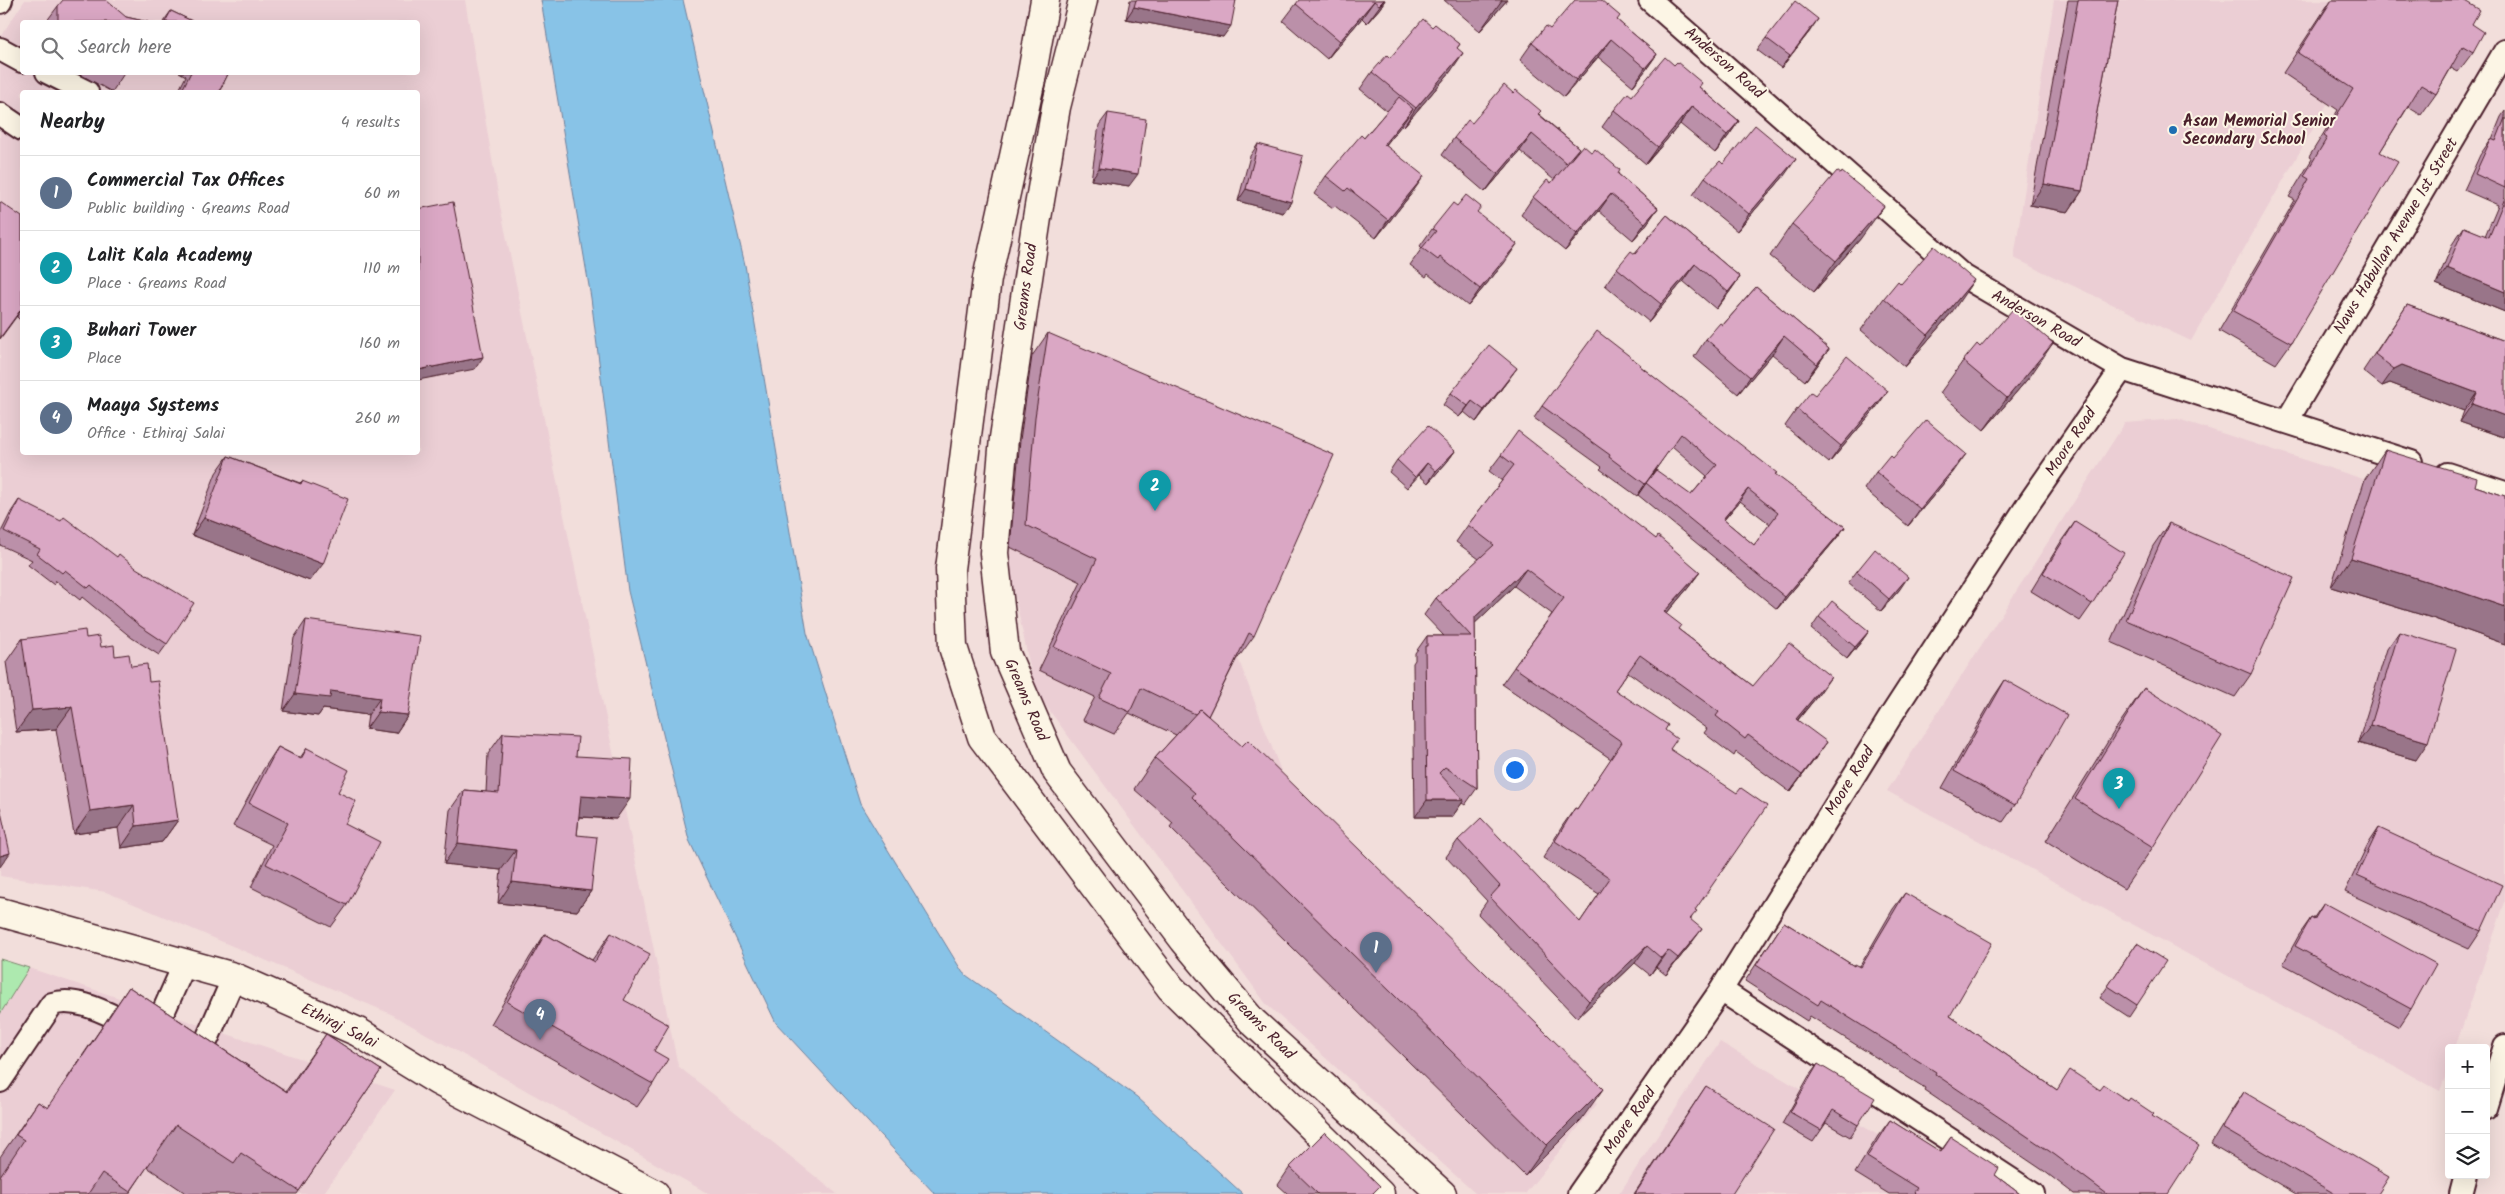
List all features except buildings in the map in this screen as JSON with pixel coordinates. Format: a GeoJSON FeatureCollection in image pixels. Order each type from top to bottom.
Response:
{"type":"FeatureCollection","features":[{"type":"Feature","properties":{"kind":"main road"},"geometry":{"type":"LineString","coordinates":[[1045,0],[1031,79],[987,279],[950,569],[953,647],[982,737],[1171,988],[1380,1194]]}},
{"type":"Feature","properties":{"kind":"main road","name":"Greams Road"},"geometry":{"type":"LineString","coordinates":[[1083,0],[1056,107],[1036,218],[1004,438],[994,553],[1005,652],[1057,772],[1184,940],[1252,1021],[1442,1194]]}},
{"type":"Feature","properties":{"kind":"main road","name":"Ethiraj Salai"},"geometry":{"type":"LineString","coordinates":[[0,912],[234,977],[358,1032],[438,1081],[656,1194]]}},
{"type":"Feature","properties":{"kind":"street","name":"Anderson Road"},"geometry":{"type":"LineString","coordinates":[[1650,0],[1963,276],[2122,368],[2505,493]]}},
{"type":"Feature","properties":{"kind":"street"},"geometry":{"type":"LineString","coordinates":[[0,50],[20,59]]}},
{"type":"Feature","properties":{"kind":"street","name":"Naws Habullan Avenue 1st Street"},"geometry":{"type":"LineString","coordinates":[[2287,421],[2505,51]]}},
{"type":"Feature","properties":{"kind":"street"},"geometry":{"type":"LineString","coordinates":[[53,75],[83,90]]}},
{"type":"Feature","properties":{"kind":"street"},"geometry":{"type":"LineString","coordinates":[[0,114],[20,128]]}},
{"type":"Feature","properties":{"kind":"street","name":"Moore Road"},"geometry":{"type":"LineString","coordinates":[[1580,1194],[1720,990],[1894,711],[2029,503],[2122,368]]}},
{"type":"Feature","properties":{"kind":"street"},"geometry":{"type":"LineString","coordinates":[[182,1051],[165,1008],[185,963]]}},
{"type":"Feature","properties":{"kind":"street"},"geometry":{"type":"LineString","coordinates":[[182,1051],[234,977]]}},
{"type":"Feature","properties":{"kind":"street"},"geometry":{"type":"LineString","coordinates":[[1720,990],[2034,1194]]}},
{"type":"Feature","properties":{"kind":"street"},"geometry":{"type":"LineString","coordinates":[[0,1081],[52,1004],[64,1000],[78,1003],[182,1051]]}},
{"type":"Feature","properties":{"kind":"street"},"geometry":{"type":"LineString","coordinates":[[2490,1095],[2505,1046]]}},
{"type":"Feature","properties":{"kind":"street"},"geometry":{"type":"LineString","coordinates":[[2461,1194],[2465,1179]]}},
{"type":"Feature","properties":{"kind":"shaded area"},"geometry":{"type":"Polygon","coordinates":[[[25,0],[465,0],[500,206],[678,1066],[837,1194],[709,1194],[391,1014],[106,892],[0,876],[0,37],[25,0]]]}},
{"type":"Feature","properties":{"kind":"shaded area","name":"Asan Memorial Senior Secondary School"},"geometry":{"type":"Polygon","coordinates":[[[2054,0],[2387,0],[2191,341],[2014,258],[2054,0]]]}},
{"type":"Feature","properties":{"kind":"shaded area"},"geometry":{"type":"Polygon","coordinates":[[[2178,419],[2505,525],[2505,902],[2456,1044],[2445,1044],[2445,1078],[2440,1091],[1887,791],[2125,423],[2178,419]]]}},
{"type":"Feature","properties":{"kind":"shaded area"},"geometry":{"type":"Polygon","coordinates":[[[1004,544],[1238,658],[1284,779],[1597,1104],[1525,1194],[1476,1194],[1267,1005],[1035,691],[1004,544]]]}},
{"type":"Feature","properties":{"kind":"shaded area"},"geometry":{"type":"Polygon","coordinates":[[[29,968],[395,1090],[323,1194],[0,1194],[0,1014],[29,968]]]}},
{"type":"Feature","properties":{"kind":"shaded area"},"geometry":{"type":"Polygon","coordinates":[[[1720,1042],[1978,1194],[1619,1194],[1720,1042]]]}},
{"type":"Feature","properties":{"kind":"green space"},"geometry":{"type":"Polygon","coordinates":[[[0,959],[29,968],[0,1014],[0,959]]]}},
{"type":"Feature","properties":{"kind":"water"},"geometry":{"type":"Polygon","coordinates":[[[541,0],[683,0],[745,265],[807,633],[860,804],[963,973],[1137,1097],[1243,1194],[935,1194],[776,1023],[689,840],[628,591],[591,298],[541,0]]]}},
{"type":"Feature","properties":{"kind":"place","name":"Asan Memorial Senior Secondary School"},"geometry":{"type":"Point","coordinates":[2173,130]}},
{"type":"Feature","properties":{"kind":"place","name":"Lalit Kala Academy"},"geometry":{"type":"Point","coordinates":[1155,511]}},
{"type":"Feature","properties":{"kind":"place","name":"Buhari Tower"},"geometry":{"type":"Point","coordinates":[2119,809]}},
{"type":"Feature","properties":{"kind":"place","name":"Commercial Tax Offices"},"geometry":{"type":"Point","coordinates":[1376,973]}},
{"type":"Feature","properties":{"kind":"place","name":"Maaya Systems"},"geometry":{"type":"Point","coordinates":[540,1040]}}]}
